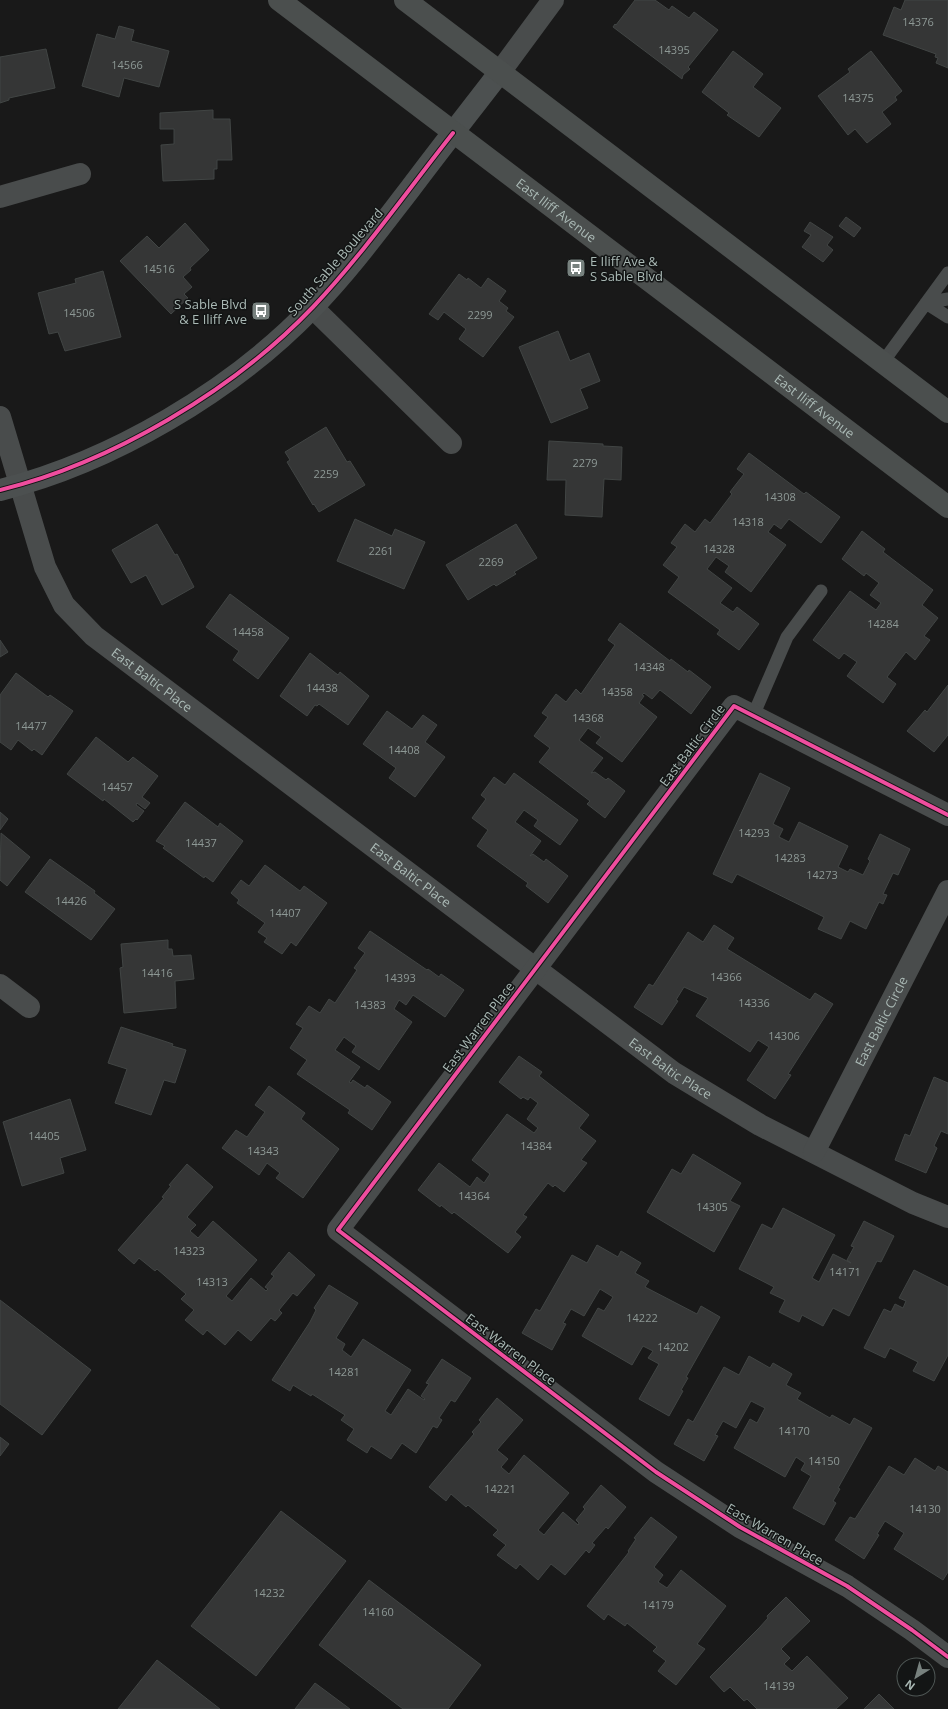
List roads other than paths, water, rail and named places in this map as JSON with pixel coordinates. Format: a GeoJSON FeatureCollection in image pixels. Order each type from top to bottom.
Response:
{"type":"FeatureCollection","features":[{"type":"Feature","properties":{"kind":"main road","name":"East Iliff Avenue"},"geometry":{"type":"LineString","coordinates":[[279,0],[948,507]]}},
{"type":"Feature","properties":{"kind":"main road"},"geometry":{"type":"LineString","coordinates":[[405,0],[948,412]]}},
{"type":"Feature","properties":{"kind":"street"},"geometry":{"type":"LineString","coordinates":[[500,72],[553,0]]}},
{"type":"Feature","properties":{"kind":"street","name":"South Sable Boulevard"},"geometry":{"type":"LineString","coordinates":[[10,487],[106,451],[176,414],[242,370],[270,347],[312,307],[386,220],[500,72]]}},
{"type":"Feature","properties":{"kind":"street"},"geometry":{"type":"LineString","coordinates":[[0,197],[80,174]]}},
{"type":"Feature","properties":{"kind":"street","name":"South Sable Boulevard"},"geometry":{"type":"LineString","coordinates":[[312,307],[451,443]]}},
{"type":"Feature","properties":{"kind":"street","name":"East Baltic Place"},"geometry":{"type":"LineString","coordinates":[[0,417],[10,487],[64,605],[94,636],[535,970],[674,1073],[754,1121],[913,1203],[948,1218]]}},
{"type":"Feature","properties":{"kind":"street","name":"East Baltic Circle"},"geometry":{"type":"LineString","coordinates":[[535,970],[734,706],[948,815]]}},
{"type":"Feature","properties":{"kind":"street","name":"East Baltic Circle"},"geometry":{"type":"LineString","coordinates":[[814,1152],[948,891]]}},
{"type":"Feature","properties":{"kind":"street","name":"East Warren Place"},"geometry":{"type":"LineString","coordinates":[[535,970],[338,1230],[656,1472],[740,1527],[847,1586],[912,1630],[948,1657]]}},
{"type":"Feature","properties":{"kind":"street"},"geometry":{"type":"LineString","coordinates":[[0,985],[29,1007]]}},
{"type":"Feature","properties":{"kind":"lane"},"geometry":{"type":"LineString","coordinates":[[883,362],[948,273]]}},
{"type":"Feature","properties":{"kind":"lane"},"geometry":{"type":"LineString","coordinates":[[926,303],[948,299]]}},
{"type":"Feature","properties":{"kind":"lane"},"geometry":{"type":"LineString","coordinates":[[926,303],[948,317]]}},
{"type":"Feature","properties":{"kind":"lane"},"geometry":{"type":"LineString","coordinates":[[753,716],[787,637],[821,591]]}},
{"type":"Feature","properties":{"kind":"place","name":"E Iliff Ave & S Sable Blvd"},"geometry":{"type":"Point","coordinates":[576,268]}},
{"type":"Feature","properties":{"kind":"place","name":"S Sable Blvd & E Iliff Ave"},"geometry":{"type":"Point","coordinates":[261,311]}}]}
